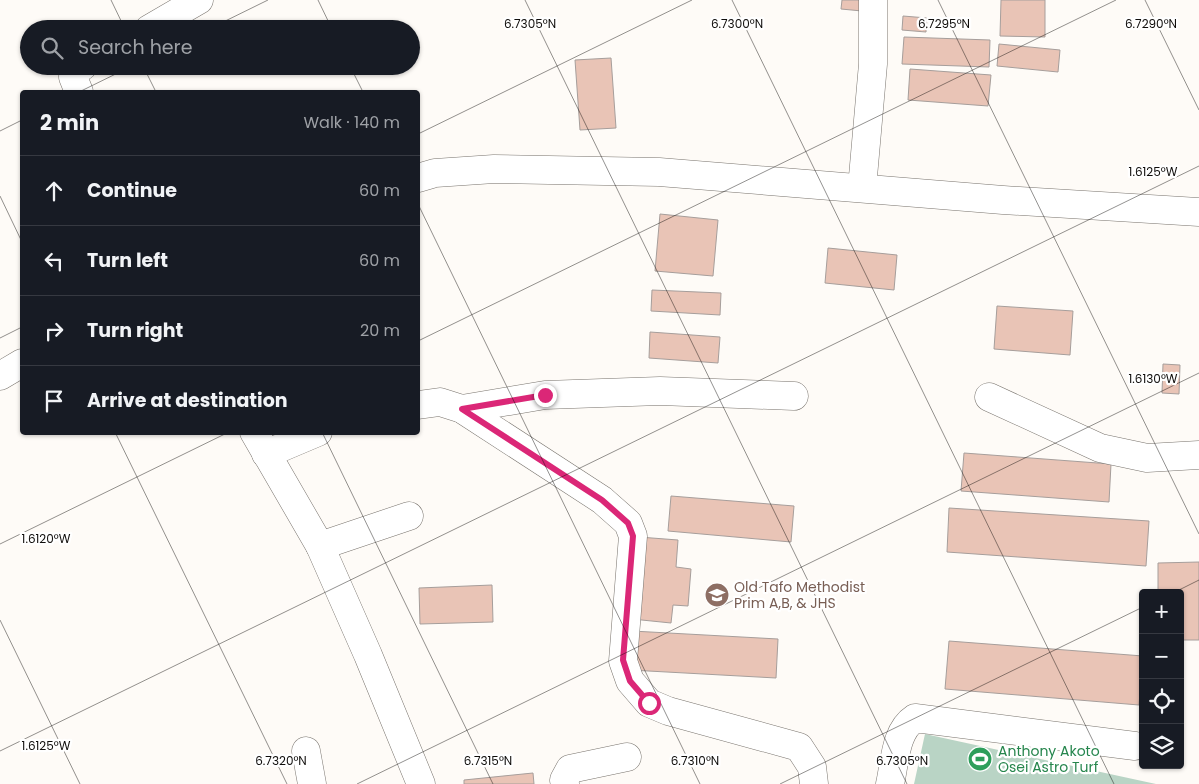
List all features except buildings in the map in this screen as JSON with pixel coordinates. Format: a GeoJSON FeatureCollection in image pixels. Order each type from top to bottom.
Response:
{"type":"FeatureCollection","features":[{"type":"Feature","properties":{"kind":"street"},"geometry":{"type":"LineString","coordinates":[[165,20],[200,0]]}},
{"type":"Feature","properties":{"kind":"street"},"geometry":{"type":"LineString","coordinates":[[862,188],[872,64],[873,0]]}},
{"type":"Feature","properties":{"kind":"street"},"geometry":{"type":"LineString","coordinates":[[74,75],[78,90]]}},
{"type":"Feature","properties":{"kind":"street"},"geometry":{"type":"LineString","coordinates":[[420,178],[435,174],[494,169],[650,171],[1003,200],[1199,212]]}},
{"type":"Feature","properties":{"kind":"street"},"geometry":{"type":"LineString","coordinates":[[0,376],[20,364]]}},
{"type":"Feature","properties":{"kind":"street"},"geometry":{"type":"LineString","coordinates":[[462,409],[545,395],[660,391],[794,396]]}},
{"type":"Feature","properties":{"kind":"street"},"geometry":{"type":"LineString","coordinates":[[989,398],[1100,448],[1147,458],[1199,455]]}},
{"type":"Feature","properties":{"kind":"street"},"geometry":{"type":"LineString","coordinates":[[420,405],[440,402],[462,409],[602,500],[628,523],[633,536],[623,660],[630,681],[649,703],[668,711],[799,747],[812,767],[814,784]]}},
{"type":"Feature","properties":{"kind":"street"},"geometry":{"type":"LineString","coordinates":[[302,435],[260,443],[320,546],[368,655],[420,784]]}},
{"type":"Feature","properties":{"kind":"street"},"geometry":{"type":"LineString","coordinates":[[320,546],[409,516]]}},
{"type":"Feature","properties":{"kind":"street"},"geometry":{"type":"LineString","coordinates":[[890,784],[901,734],[907,724],[915,718],[1135,746]]}},
{"type":"Feature","properties":{"kind":"street"},"geometry":{"type":"LineString","coordinates":[[306,750],[312,784]]}},
{"type":"Feature","properties":{"kind":"street"},"geometry":{"type":"LineString","coordinates":[[565,784],[564,780],[570,769],[627,757]]}},
{"type":"Feature","properties":{"kind":"green space","name":"Anthony Akoto Osei Astro Turf"},"geometry":{"type":"Polygon","coordinates":[[[925,734],[1156,784],[914,784],[925,734]]]}},
{"type":"Feature","properties":{"kind":"place","name":"Old Tafo Methodist Prim A,B, & JHS"},"geometry":{"type":"Point","coordinates":[717,595]}},
{"type":"Feature","properties":{"kind":"place","name":"Anthony Akoto Osei Astro Turf"},"geometry":{"type":"Point","coordinates":[980,759]}},
{"type":"Feature","properties":{"kind":"route"},"geometry":{"type":"LineString","coordinates":[[545,395],[462,409],[602,500],[628,523],[633,536],[623,660],[630,681],[649,703]]}}]}
